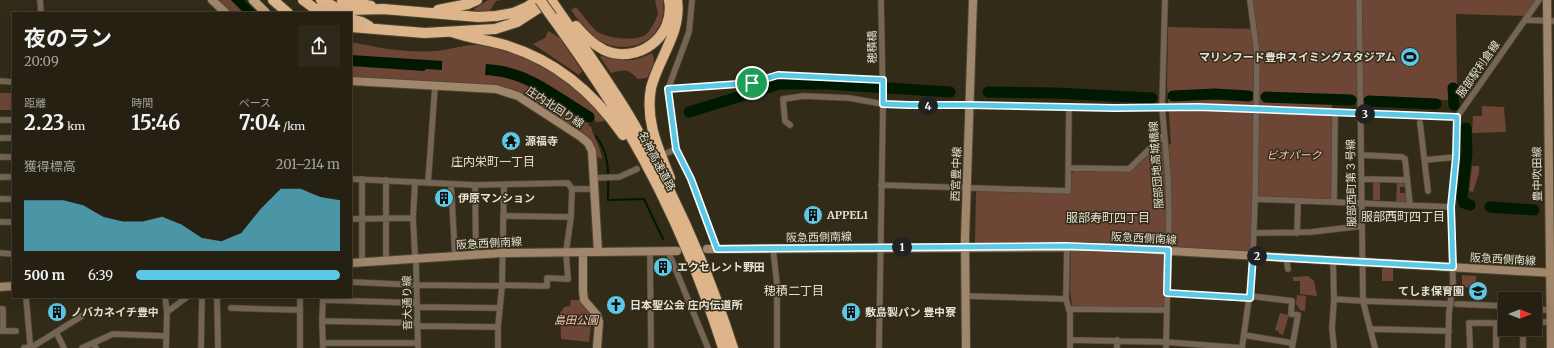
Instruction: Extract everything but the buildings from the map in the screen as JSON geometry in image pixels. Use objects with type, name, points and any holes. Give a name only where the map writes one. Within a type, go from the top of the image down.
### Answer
[{"type":"highway","points":[[273,0],[288,12]]},
{"type":"highway","points":[[279,0],[288,12]]},
{"type":"highway","points":[[304,0],[324,12]]},
{"type":"highway","points":[[321,0],[344,9],[358,11],[383,9],[478,17],[496,16],[520,10],[539,0]]},
{"type":"highway","points":[[342,0],[383,9]]},
{"type":"highway","points":[[356,0],[367,5]]},
{"type":"highway","points":[[424,12],[460,6],[477,0]]},
{"type":"highway","name":"名神高速道路","points":[[539,0],[558,13],[618,98],[662,174],[695,246],[734,348]]},
{"type":"highway","points":[[352,28],[372,28],[400,32],[452,32],[502,28],[524,18],[551,0]]},
{"type":"highway","name":"名神高速道路","points":[[551,0],[640,152],[673,217],[698,278],[723,348]]},
{"type":"highway","points":[[556,0],[558,13],[596,45],[613,53],[628,54],[643,50],[660,37],[669,16],[669,0]]},
{"type":"highway","points":[[677,0],[674,29],[652,87],[649,104],[650,121],[658,150],[710,275],[728,330]]},
{"type":"highway","points":[[352,19],[362,22],[372,28]]},
{"type":"highway","points":[[452,32],[467,37],[505,45],[531,55],[566,75],[590,95],[611,118],[635,153],[664,206],[698,278]]},
{"type":"main road","points":[[253,0],[265,12]]},
{"type":"street","points":[[40,0],[41,12]]},
{"type":"street","points":[[212,0],[225,12]]},
{"type":"street","points":[[692,0],[689,32],[668,89],[676,149],[691,179],[717,249]]},
{"type":"street","name":"穂積橋","points":[[879,348],[883,104],[881,0]]},
{"type":"street","name":"西宮豊中線","points":[[966,348],[966,188],[973,0]]},
{"type":"street","name":"服部団地高城橋線","points":[[1165,0],[1162,104],[1169,190],[1166,345]]},
{"type":"street","points":[[1070,340],[1117,340],[1166,345],[1242,348],[1250,297],[1255,199],[1257,54],[1250,0]]},
{"type":"street","name":"服部西町第３号線","points":[[1359,0],[1363,301],[1375,348]]},
{"type":"street","name":"服部駅利倉線","points":[[1457,117],[1539,0]]},
{"type":"street","name":"豊中吹田線","points":[[1546,0],[1550,21],[1549,203],[1552,244],[1550,311],[1551,348]]},
{"type":"street","points":[[1525,20],[1550,21]]},
{"type":"street","points":[[668,89],[752,83],[778,75],[883,81]]},
{"type":"street","points":[[0,81],[12,82]]},
{"type":"street","name":"庄内北回り線","points":[[352,81],[496,89],[518,96],[588,143],[592,152],[598,252]]},
{"type":"street","points":[[428,183],[435,86]]},
{"type":"street","points":[[790,125],[785,121],[783,99],[804,96],[849,98],[883,104],[909,105],[1115,108],[1162,104],[1257,110],[1457,117],[1456,157],[1451,207],[1453,276],[1450,282],[1448,298],[1451,304],[1448,348]]},
{"type":"street","points":[[881,185],[1068,191],[1069,107]]},
{"type":"street","points":[[1334,202],[1335,118]]},
{"type":"street","points":[[0,120],[12,120]]},
{"type":"street","points":[[1420,123],[1428,191]]},
{"type":"street","points":[[1069,168],[1129,169],[1164,135]]},
{"type":"street","points":[[0,138],[12,138]]},
{"type":"street","points":[[665,154],[676,149]]},
{"type":"street","points":[[1361,155],[1402,157],[1405,159],[1410,205]]},
{"type":"street","points":[[0,156],[12,156]]},
{"type":"street","points":[[1425,160],[1456,157]]},
{"type":"street","points":[[594,178],[619,177],[636,169]]},
{"type":"street","points":[[0,177],[12,177]]},
{"type":"street","points":[[352,179],[475,185],[568,182],[572,189],[571,217],[566,252],[568,278],[547,278],[547,286],[417,285],[352,282]]},
{"type":"street","points":[[362,179],[362,263]]},
{"type":"street","points":[[1361,179],[1407,180]]},
{"type":"street","points":[[386,180],[386,261]]},
{"type":"street","name":"音大通り線","points":[[415,182],[413,218],[416,258],[418,346]]},
{"type":"street","points":[[451,184],[455,256]]},
{"type":"street","points":[[498,348],[498,327],[502,285],[504,184]]},
{"type":"street","points":[[475,185],[476,255]]},
{"type":"street","points":[[572,189],[594,189]]},
{"type":"street","points":[[0,199],[12,199]]},
{"type":"street","points":[[1255,199],[1451,207]]},
{"type":"street","points":[[1297,233],[1298,201]]},
{"type":"street","points":[[503,216],[571,217]]},
{"type":"street","points":[[352,219],[413,218]]},
{"type":"street","points":[[0,222],[12,222]]},
{"type":"street","points":[[1254,233],[1297,233],[1362,226]]},
{"type":"street","points":[[1066,246],[1066,299],[1069,309],[1070,348]]},
{"type":"street","name":"阪急西側南線","points":[[707,249],[1066,246],[1168,250],[1552,273]]},
{"type":"street","points":[[773,249],[777,284],[777,348]]},
{"type":"street","points":[[650,251],[651,348]]},
{"type":"street","points":[[668,251],[708,348]]},
{"type":"street","name":"阪急西側南線","points":[[352,263],[502,253],[677,251]]},
{"type":"street","points":[[583,252],[584,300],[597,315],[599,322],[597,348]]},
{"type":"street","points":[[0,253],[12,254]]},
{"type":"street","points":[[1286,257],[1288,269]]},
{"type":"street","points":[[1333,260],[1334,299],[1332,328],[1334,348]]},
{"type":"street","points":[[0,287],[12,286]]},
{"type":"street","points":[[1167,293],[1250,297],[1292,301],[1291,314],[1298,316],[1292,346],[1244,335]]},
{"type":"street","points":[[965,296],[1066,299]]},
{"type":"street","points":[[26,298],[30,343],[32,347]]},
{"type":"street","points":[[165,298],[167,312],[166,348]]},
{"type":"street","points":[[167,312],[187,298]]},
{"type":"street","points":[[201,348],[202,298]]},
{"type":"street","points":[[217,298],[218,348]]},
{"type":"street","points":[[300,298],[300,348]]},
{"type":"street","points":[[418,346],[323,345],[323,299],[417,305],[500,308]]},
{"type":"street","points":[[1334,299],[1498,306]]},
{"type":"street","points":[[231,308],[300,310]]},
{"type":"street","points":[[0,309],[3,309],[2,331],[16,331]]},
{"type":"street","points":[[1069,309],[1167,310]]},
{"type":"street","points":[[1542,309],[1550,311]]},
{"type":"street","points":[[24,348],[32,347],[82,316]]},
{"type":"street","points":[[322,321],[498,327]]},
{"type":"street","points":[[1542,322],[1550,322]]},
{"type":"street","points":[[1470,348],[1469,323],[1496,323],[1496,348]]},
{"type":"street","points":[[1370,329],[1449,331]]},
{"type":"street","points":[[56,332],[64,348]]},
{"type":"street","points":[[82,348],[95,346],[113,334],[166,336]]},
{"type":"street","points":[[1522,336],[1523,348]]},
{"type":"street","points":[[1117,340],[1117,348]]},
{"type":"green space","points":[[216,0],[231,0],[243,12],[228,12]]},
{"type":"green space","points":[[488,0],[501,0],[496,1],[489,12],[476,12],[474,9]]},
{"type":"green space","points":[[655,0],[663,0],[663,13],[659,26],[653,35],[645,41],[626,47],[615,46],[595,38],[585,29],[571,10],[576,7],[596,31],[606,36],[627,39],[645,35],[653,26],[658,14]]},
{"type":"green space","name":"ビオパーク","points":[[1253,0],[1536,0],[1525,16],[1456,14],[1457,87],[1450,88],[1450,100],[1332,97],[1332,197],[1330,199],[1253,197],[1250,252],[1166,248],[1165,305],[1161,308],[1073,307],[1070,290],[1071,242],[975,243],[976,190],[1070,193],[1071,174],[1075,171],[1130,172],[1158,145],[1171,144],[1167,85],[1168,27],[1256,29]]},
{"type":"green space","points":[[548,31],[560,38],[582,71],[579,75],[533,44],[545,38]]},
{"type":"green space","points":[[352,42],[403,51],[435,51],[467,45],[478,45],[493,47],[524,58],[554,74],[581,94],[597,110],[605,121],[596,122],[593,117],[588,125],[591,127],[602,159],[596,156],[585,137],[521,93],[495,85],[352,79]]},
{"type":"green space","points":[[652,53],[654,62],[652,69],[647,78],[638,79],[632,73],[626,71],[611,73],[600,57],[605,55],[611,58],[634,60]]},
{"type":"green space","points":[[0,93],[12,93],[12,110],[0,110]]},
{"type":"green space","points":[[1482,106],[1504,107],[1506,132],[1472,133],[1473,116],[1482,116]]},
{"type":"green space","points":[[1472,166],[1479,166],[1479,173],[1473,192],[1469,191]]},
{"type":"green space","points":[[1373,182],[1380,182],[1380,200],[1373,200]]},
{"type":"green space","points":[[1397,182],[1405,182],[1406,187],[1400,187],[1400,193],[1407,193],[1408,203],[1396,202]]},
{"type":"green space","points":[[1382,268],[1393,268],[1393,281],[1382,281]]},
{"type":"green space","points":[[1462,275],[1476,276],[1476,288],[1462,287]]},
{"type":"green space","points":[[1308,276],[1314,281],[1317,296],[1300,294],[1300,281],[1293,281],[1293,277]]},
{"type":"green space","points":[[1297,295],[1306,296],[1305,311],[1300,310],[1296,304]]},
{"type":"green space","name":"島田公園","points":[[571,300],[580,300],[592,315],[595,326],[591,326],[589,342],[561,339],[560,312],[564,307],[570,306]]},
{"type":"green space","points":[[1280,313],[1289,315],[1283,335],[1275,330]]},
{"type":"shaded area","points":[[231,0],[244,0],[256,12],[243,12]]},
{"type":"shaded area","points":[[352,55],[442,61],[442,70],[426,69],[424,71],[352,66]]},
{"type":"shaded area","points":[[486,64],[511,68],[533,76],[574,102],[568,112],[539,92],[520,82],[498,76],[485,75]]},
{"type":"waterway","points":[[689,112],[780,84],[827,84],[950,92]]},
{"type":"waterway","points":[[1453,88],[1454,105]]},
{"type":"waterway","points":[[988,92],[1055,93],[1152,98]]},
{"type":"waterway","points":[[1173,96],[1215,94],[1249,96]]},
{"type":"waterway","points":[[1266,97],[1351,100]]},
{"type":"waterway","points":[[559,98],[589,117]]},
{"type":"waterway","points":[[1369,101],[1436,104]]},
{"type":"waterway","points":[[1466,128],[1467,152],[1462,197],[1464,203],[1470,205]]},
{"type":"waterway","points":[[596,136],[604,151],[608,166],[608,200],[644,199],[663,239]]},
{"type":"waterway","points":[[1490,207],[1534,210]]},
{"type":"place","name":"マリンフード豊中スイミングスタジアム","points":[[1410,57]]},
{"type":"place","name":"源福寺","points":[[511,141]]},
{"type":"place","name":"伊原マンション","points":[[444,198]]},
{"type":"place","name":"APPEL1","points":[[813,215]]},
{"type":"place","name":"エクセレント野田","points":[[663,267]]},
{"type":"place","name":"てしま保育園","points":[[1478,291]]},
{"type":"place","name":"日本聖公会 庄内伝道所","points":[[616,305]]},
{"type":"place","name":"ノバカネイチ豊中","points":[[57,312]]},
{"type":"place","name":"敷島製パン 豊中寮","points":[[851,312]]},
{"type":"district","name":"庄内栄町一丁目","points":[[493,161]]},
{"type":"district","name":"服部西町四丁目","points":[[1403,216]]},
{"type":"district","name":"服部寿町四丁目","points":[[1108,217]]},
{"type":"district","name":"穂積二丁目","points":[[794,290]]},
{"type":"route","points":[[778,75],[883,80],[883,104],[1115,108],[1198,107],[1457,117],[1456,157],[1451,207],[1453,267],[1253,256],[1250,298],[1167,293],[1168,250],[1066,246],[717,249],[691,179],[676,149],[668,89],[752,83],[778,75]]}]
